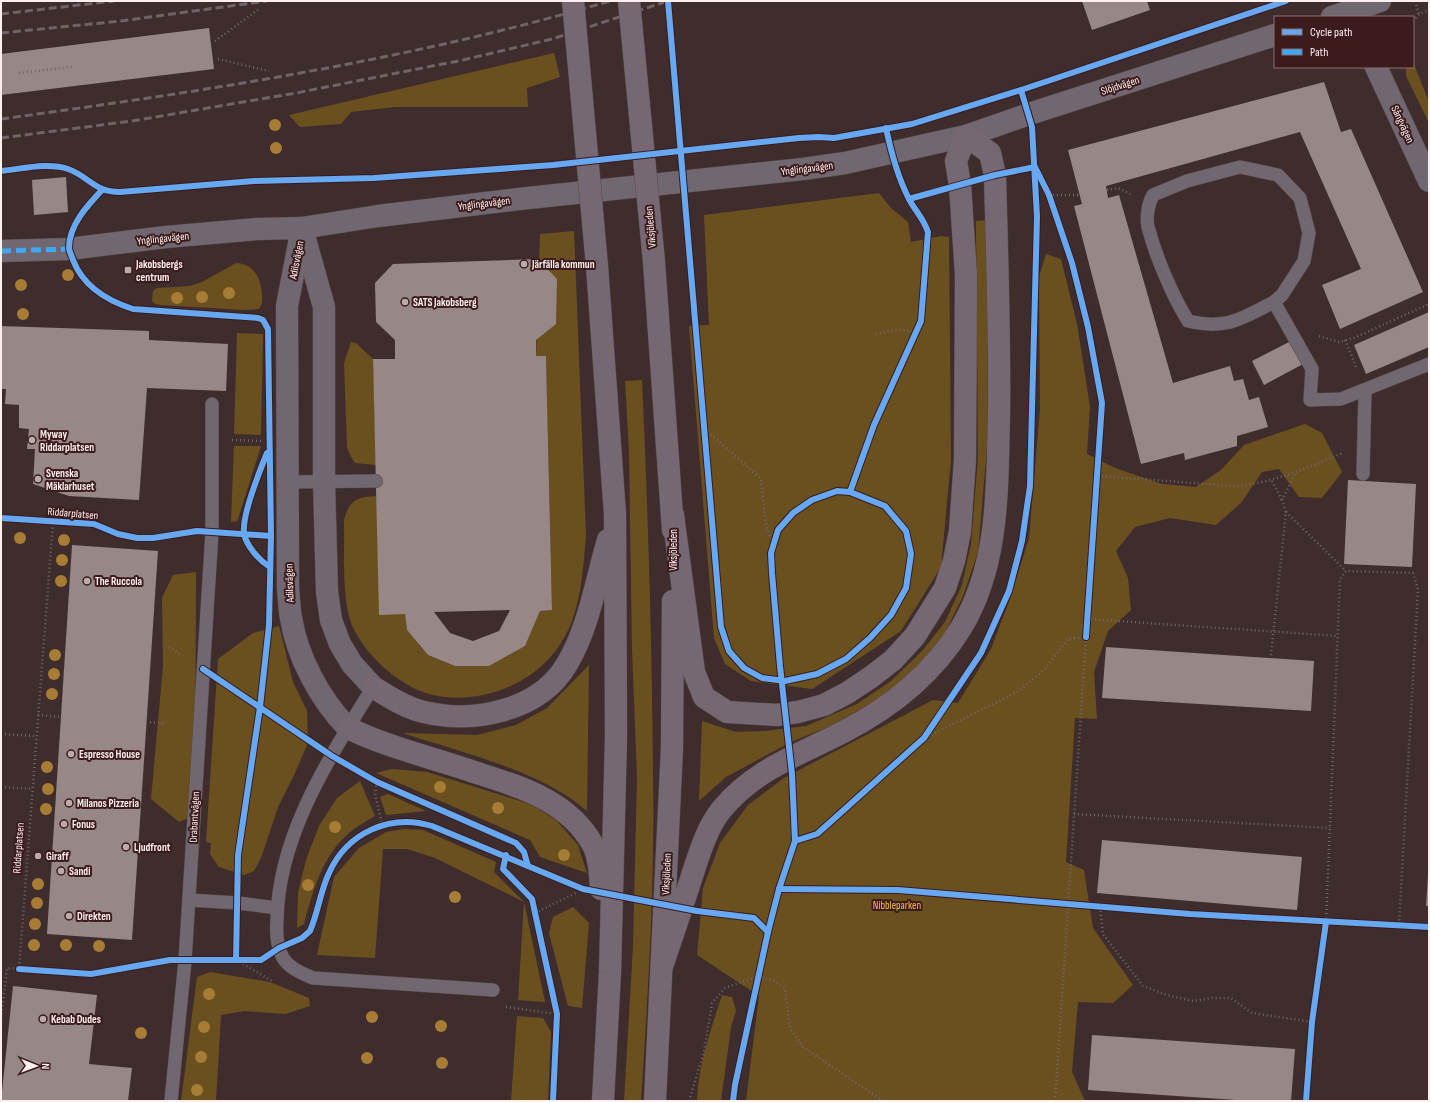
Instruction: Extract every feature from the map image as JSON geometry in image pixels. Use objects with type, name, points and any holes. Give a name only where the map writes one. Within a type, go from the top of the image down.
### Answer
[{"type":"main road","points":[[573,1],[598,266],[615,514],[616,737],[610,972],[603,1101]]},
{"type":"main road","name":"Viksjöleden","points":[[629,1],[654,262],[673,515],[672,748],[655,1101]]},
{"type":"main road","points":[[662,966],[703,844],[720,810],[750,780],[795,754],[842,733],[880,711],[915,685],[941,658],[962,627],[980,586],[992,547],[997,498],[1000,362],[995,175],[990,153],[966,136],[956,161],[960,184],[966,275],[965,459],[960,523],[954,561],[945,588],[915,636],[892,660],[871,677],[847,693],[824,705],[798,712],[777,715],[727,712],[704,697],[694,672],[673,515]]},
{"type":"main road","points":[[373,687],[399,703],[423,712],[446,716],[497,712],[518,705],[537,694],[553,681],[567,665],[579,640],[615,514]]},
{"type":"main road","points":[[348,728],[393,747],[420,754],[522,788],[550,802],[568,814],[582,829],[593,846],[598,862],[610,972]]},
{"type":"street","points":[[1345,15],[1380,1]]},
{"type":"street","name":"Slöjdvägen","points":[[966,136],[1028,114],[1274,35]]},
{"type":"street","name":"Sångvägen","points":[[1376,68],[1429,181]]},
{"type":"street","name":"Ynglingavägen","points":[[1,251],[69,249],[174,236],[258,229],[302,228],[378,216],[528,198],[803,169],[845,163],[966,136]]},
{"type":"street","name":"Adilsvägen","points":[[302,228],[324,307],[324,482],[327,592],[331,620],[340,644],[352,664],[373,687]]},
{"type":"street","name":"Adilsvägen","points":[[302,228],[287,306],[288,587],[291,618],[298,646],[320,693],[334,714],[348,728]]},
{"type":"lane","points":[[1240,167],[1278,175],[1300,198],[1309,233],[1304,261],[1282,295],[1274,302],[1233,323],[1206,325],[1188,321],[1177,302],[1148,226],[1148,204],[1153,195],[1187,181],[1240,167]]},
{"type":"lane","points":[[1274,302],[1312,368],[1310,400],[1341,399],[1429,364]]},
{"type":"lane","points":[[1363,474],[1365,390]]},
{"type":"lane","name":"Drabantvägen","points":[[171,1101],[186,961],[212,532],[212,404]]},
{"type":"lane","points":[[287,482],[376,481]]},
{"type":"lane","points":[[373,687],[348,728],[306,805],[291,844],[282,875],[277,908],[279,948],[290,966],[300,973],[313,978],[493,990]]},
{"type":"lane","points":[[189,900],[238,903],[277,908]]},
{"type":"path","points":[[1415,1],[1419,14]]},
{"type":"path","points":[[215,41],[258,10]]},
{"type":"path","points":[[1414,20],[1419,14],[1429,10]]},
{"type":"path","points":[[218,59],[269,71]]},
{"type":"path","points":[[19,73],[72,67]]},
{"type":"path","points":[[1106,190],[1118,188],[1148,204]]},
{"type":"path","points":[[1052,203],[1048,192],[1080,195]]},
{"type":"path","points":[[1313,332],[1325,339],[1339,342],[1429,304]]},
{"type":"path","points":[[876,334],[894,330],[917,329],[913,339]]},
{"type":"path","points":[[1345,340],[1365,390]]},
{"type":"path","points":[[704,422],[705,437]]},
{"type":"path","points":[[705,429],[761,479],[766,526],[774,544]]},
{"type":"path","points":[[211,439],[269,442],[269,433]]},
{"type":"path","points":[[1098,476],[1234,486],[1272,481],[1364,444]]},
{"type":"path","points":[[1098,483],[1099,468]]},
{"type":"path","points":[[1282,500],[1297,472]]},
{"type":"path","points":[[1271,654],[1286,512],[1282,500],[1272,481]]},
{"type":"path","points":[[1286,512],[1346,571],[1413,573],[1418,589],[1399,925]]},
{"type":"path","points":[[771,553],[778,530]]},
{"type":"path","points":[[1325,929],[1340,579],[1346,571]]},
{"type":"path","points":[[1055,1101],[1071,904],[1074,814],[1088,612]]},
{"type":"path","points":[[918,743],[924,738],[1016,693],[1044,670],[1068,639],[1086,628],[1274,631],[1338,636]]},
{"type":"path","points":[[38,715],[61,717]]},
{"type":"path","points":[[146,722],[165,723]]},
{"type":"path","points":[[924,738],[933,725]]},
{"type":"path","points":[[1,734],[36,736]]},
{"type":"path","points":[[371,778],[384,785]]},
{"type":"path","points":[[377,782],[375,794],[382,824]]},
{"type":"path","points":[[1,787],[32,789]]},
{"type":"path","points":[[1074,814],[1330,828]]},
{"type":"path","points":[[374,828],[382,824],[390,823]]},
{"type":"path","points":[[576,886],[583,889]]},
{"type":"path","points":[[535,913],[566,898]]},
{"type":"path","points":[[1060,904],[1071,904]]},
{"type":"path","points":[[534,906],[537,921]]},
{"type":"path","points":[[1108,908],[1097,907],[1103,934],[1143,986],[1167,995],[1193,1001],[1212,998],[1230,998],[1252,1014],[1312,1022]]},
{"type":"path","points":[[1318,921],[1333,922]]},
{"type":"path","points":[[1392,925],[1406,926]]},
{"type":"path","points":[[229,960],[261,960],[279,948]]},
{"type":"path","points":[[236,953],[236,960]]},
{"type":"path","points":[[1,1018],[7,968],[27,969]]},
{"type":"path","points":[[757,984],[761,969]]},
{"type":"path","points":[[689,1101],[704,1052],[712,1003],[725,988],[759,976],[775,981],[785,989],[790,1028],[803,1047],[883,1101]]},
{"type":"path","points":[[556,1006],[557,1022]]},
{"type":"path","points":[[1311,1030],[1313,1014]]},
{"type":"green space","points":[[554,53],[560,77],[527,88],[528,107],[395,107],[351,112],[341,124],[300,127],[289,115]]},
{"type":"green space","points":[[1414,64],[1429,102],[1429,123],[1406,76],[1406,68],[1414,68]]},
{"type":"green space","points":[[879,193],[890,207],[908,222],[911,242],[941,236],[949,237],[951,460],[941,567],[901,631],[812,689],[751,681],[725,664],[714,638],[689,326],[709,325],[704,215]]},
{"type":"green space","points":[[987,220],[988,436],[978,552],[963,596],[940,643],[909,677],[877,700],[828,727],[791,742],[726,777],[699,801],[702,721],[736,732],[765,731],[806,726],[857,704],[891,681],[923,650],[945,622],[962,585],[971,544],[978,458],[976,221]]},
{"type":"green space","points":[[574,231],[586,535],[580,591],[573,618],[561,643],[550,657],[538,669],[507,688],[473,697],[455,698],[425,693],[399,680],[376,660],[358,637],[352,625],[346,602],[344,574],[344,520],[346,513],[351,504],[355,501],[364,497],[376,496],[405,614],[407,630],[428,655],[455,666],[489,666],[525,646],[540,611],[552,610],[546,356],[536,356],[540,234]]},
{"type":"green space","name":"Nibbleparken","points":[[1046,254],[1061,259],[1077,324],[1090,407],[1087,454],[1115,468],[1162,484],[1196,487],[1221,470],[1244,445],[1305,424],[1322,433],[1342,472],[1322,498],[1299,497],[1279,469],[1262,472],[1241,503],[1216,525],[1170,518],[1135,527],[1116,551],[1128,578],[1131,610],[1108,631],[1094,672],[1097,719],[1075,718],[1066,862],[1084,870],[1093,928],[1133,985],[1113,1003],[1078,1002],[1072,1072],[1085,1101],[746,1101],[759,996],[697,955],[703,888],[720,843],[748,805],[784,778],[933,700],[958,703],[991,649],[1010,599],[1029,538],[1040,409],[1039,277]]},
{"type":"green space","points":[[236,263],[252,269],[258,277],[262,293],[262,303],[259,309],[245,310],[161,305],[155,304],[152,301],[153,291],[157,288],[190,286],[202,282]]},
{"type":"green space","points":[[237,333],[263,334],[261,435],[234,434]]},
{"type":"green space","points":[[351,342],[356,343],[373,359],[376,465],[355,463],[347,447],[344,363]]},
{"type":"green space","points":[[642,380],[651,627],[653,775],[652,898],[641,1101],[624,1101],[633,947],[637,776],[632,649],[629,451],[625,381]]},
{"type":"green space","points":[[234,446],[261,446],[239,516],[237,521],[231,522]]},
{"type":"green space","points":[[196,572],[195,815],[179,822],[151,799],[163,666],[162,598],[173,575]]},
{"type":"green space","points":[[279,626],[293,682],[307,711],[308,743],[278,807],[261,858],[254,871],[244,875],[219,867],[210,854],[211,843],[206,842],[218,659],[253,633]]},
{"type":"green space","points":[[589,665],[587,811],[547,784],[524,774],[500,764],[403,733],[477,735],[516,725],[547,708]]},
{"type":"green space","points":[[392,769],[427,772],[533,805],[556,820],[578,845],[587,873],[540,857],[530,840],[376,773]]},
{"type":"green space","points":[[360,781],[375,816],[349,833],[332,852],[325,863],[315,887],[304,924],[297,928],[298,893],[306,860],[319,826],[337,798]]},
{"type":"green space","points":[[388,794],[426,811],[386,815],[380,797]]},
{"type":"green space","points":[[404,829],[423,830],[496,862],[494,872],[524,902],[435,858],[407,849],[383,849],[375,958],[317,955],[334,877],[359,848],[386,832]]},
{"type":"green space","points":[[524,902],[545,1002],[518,1000]]},
{"type":"green space","points":[[573,907],[589,923],[582,1008],[568,1006],[549,933],[553,917]]},
{"type":"green space","points":[[210,972],[270,982],[309,998],[310,1006],[285,1014],[245,1011],[221,1015],[216,1101],[181,1101],[197,977]]},
{"type":"green space","points":[[722,995],[732,997],[736,1011],[731,1027],[721,1101],[697,1101],[702,1061]]},
{"type":"green space","points":[[517,1016],[543,1018],[551,1032],[548,1101],[511,1101]]},
{"type":"building","points":[[1082,1],[1147,1],[1150,10],[1092,30]]},
{"type":"building","points":[[209,28],[214,69],[1,95],[1,54]]},
{"type":"building","points":[[1324,82],[1341,132],[1351,129],[1423,292],[1340,329],[1322,285],[1361,269],[1300,132],[1106,186],[1108,198],[1119,195],[1173,383],[1230,366],[1234,381],[1243,379],[1249,400],[1259,397],[1268,427],[1237,436],[1237,446],[1185,460],[1184,453],[1141,464],[1074,206],[1082,204],[1068,150]]},
{"type":"building","points":[[66,177],[68,212],[34,215],[32,180]]},
{"type":"building","points":[[538,259],[557,279],[556,324],[536,340],[536,356],[546,356],[552,610],[540,611],[525,646],[489,666],[455,666],[428,655],[407,630],[405,614],[379,615],[373,359],[395,359],[395,340],[376,322],[375,283],[393,264]],"holes":[[[510,610],[499,631],[473,641],[450,633],[434,612]]]},
{"type":"building","points":[[1429,312],[1429,347],[1366,374],[1354,345]]},
{"type":"building","points":[[1,326],[149,331],[149,340],[228,344],[226,391],[147,388],[139,500],[69,496],[33,484],[35,449],[27,449],[29,429],[19,428],[19,405],[5,404],[6,389],[1,389]]},
{"type":"building","points":[[1293,340],[1305,363],[1264,385],[1252,361]]},
{"type":"building","points":[[1348,480],[1416,484],[1412,567],[1344,564]]},
{"type":"building","points":[[72,545],[158,551],[132,940],[47,934]]},
{"type":"building","points":[[1106,647],[1314,661],[1311,711],[1102,698]]},
{"type":"building","points":[[1102,840],[1302,857],[1297,910],[1097,893]]},
{"type":"building","points":[[1428,875],[1429,906],[1426,906]]},
{"type":"building","points":[[13,986],[97,995],[89,1064],[132,1068],[128,1101],[1,1101]]},
{"type":"building","points":[[1092,1035],[1295,1049],[1291,1101],[1251,1101],[1088,1090]]},
{"type":"railway","points":[[1,14],[114,1]]},
{"type":"railway","points":[[1,33],[121,21],[267,1]]},
{"type":"railway","points":[[1,119],[155,97],[308,72],[460,40],[535,22],[610,1]]},
{"type":"railway","points":[[1,138],[132,121],[296,93],[463,60],[552,39],[668,1]]},
{"type":"marked path","points":[[1,251],[69,249]]},
{"type":"cycle path","points":[[668,1],[721,627],[729,651],[744,668],[762,678],[785,681],[817,674],[846,659],[870,638],[891,615],[906,588],[911,554],[906,531],[885,506],[850,492],[837,491],[812,500],[793,513],[778,530],[771,553],[772,573],[780,666],[792,774],[795,841],[779,889],[768,932],[735,1085],[733,1101]]},
{"type":"cycle path","points":[[1,171],[44,166],[60,167],[75,172],[104,190],[120,192],[254,181],[374,178],[553,165],[799,138],[834,138],[912,124],[1021,90],[1286,1]]},
{"type":"cycle path","points":[[795,841],[817,834],[924,738],[981,653],[1009,591],[1022,541],[1030,486],[1037,217],[1032,127],[1021,90]]},
{"type":"cycle path","points":[[850,492],[874,425],[921,321],[928,232],[924,222],[910,202],[904,189],[892,155],[886,128]]},
{"type":"cycle path","points":[[909,199],[995,175],[1035,167],[1049,195],[1072,263],[1088,327],[1102,403],[1086,637]]},
{"type":"cycle path","points":[[102,190],[85,209],[75,224],[72,231],[69,248],[77,269],[83,278],[97,291],[114,302],[133,309],[258,318],[263,320],[268,329],[271,536],[269,625],[260,707],[238,855],[236,960],[261,960],[279,948],[302,938],[310,931],[329,873],[337,859],[347,847],[358,837],[372,830],[401,822],[432,826],[583,889],[697,911],[754,918],[768,932]]},
{"type":"cycle path","points":[[267,453],[249,504],[244,525],[244,533],[245,538],[254,553],[270,567]]},
{"type":"cycle path","name":"Riddarplatsen","points":[[1,518],[94,524],[118,534],[137,538],[153,538],[197,531],[271,536]]},
{"type":"cycle path","points":[[203,669],[332,756],[377,782],[516,843],[524,852],[528,866]]},
{"type":"cycle path","points":[[506,855],[503,869],[532,899],[557,1014],[553,1101]]},
{"type":"cycle path","points":[[779,889],[898,890],[1190,914],[1429,927]]},
{"type":"cycle path","points":[[1306,1101],[1312,1022],[1326,922]]},
{"type":"cycle path","points":[[19,969],[91,974],[170,960],[236,960]]},
{"type":"place","name":"Järfälla kommun","points":[[524,264]]},
{"type":"place","name":"Jakobsbergs centrum","points":[[128,270]]},
{"type":"place","name":"SATS Jakobsberg","points":[[405,302]]},
{"type":"place","name":"Myway Riddarplatsen","points":[[32,440]]},
{"type":"place","name":"Svenska Mäklarhuset","points":[[38,479]]},
{"type":"place","name":"The Ruccola","points":[[87,581]]},
{"type":"place","name":"Espresso House","points":[[71,754]]},
{"type":"place","name":"Milanos Pizzeria","points":[[69,803]]},
{"type":"place","name":"Fonus","points":[[64,824]]},
{"type":"place","name":"Ljudfront","points":[[126,847]]},
{"type":"place","name":"Giraff","points":[[38,856]]},
{"type":"place","name":"Sandi","points":[[61,871]]},
{"type":"place","name":"Direkten","points":[[69,916]]},
{"type":"place","name":"Kebab Dudes","points":[[43,1019]]}]
